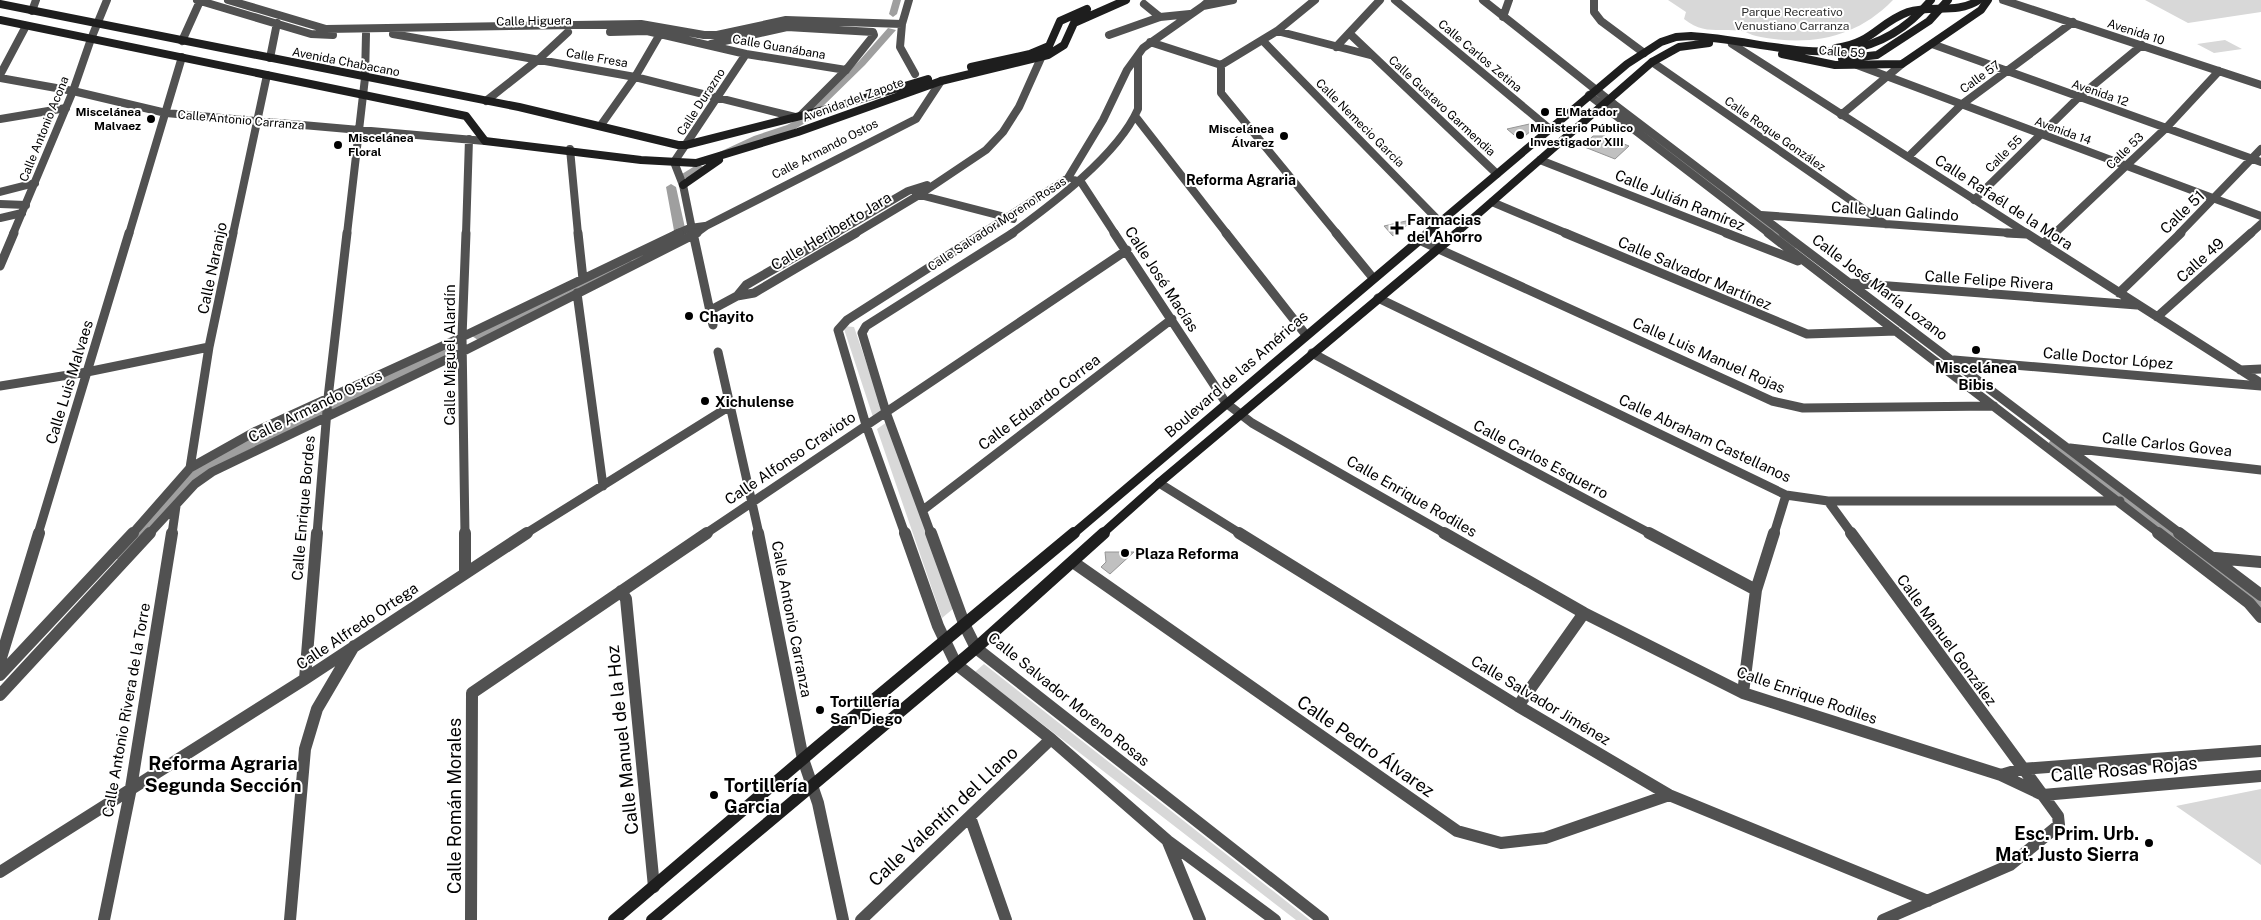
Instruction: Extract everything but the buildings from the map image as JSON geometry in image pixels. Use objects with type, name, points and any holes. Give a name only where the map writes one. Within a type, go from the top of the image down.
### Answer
[{"type":"main road","name":"Avenida del Zapote","points":[[686,145],[961,70],[1030,54],[1049,46],[1060,21],[1111,0]]},
{"type":"main road","name":"Avenida del Zapote","points":[[674,162],[696,163],[724,156],[941,81],[1041,58],[1064,45],[1074,23],[1126,0]]},
{"type":"main road","name":"Boulevard de las Américas","points":[[614,920],[803,759],[965,626],[1589,95],[1644,53],[1664,40],[1691,36],[1832,54],[1864,48],[1886,37],[1911,20],[1931,0]]},
{"type":"main road","points":[[652,920],[976,648],[1160,483],[1312,353],[1438,249],[1667,51],[1689,44],[1732,44],[1782,54],[1835,59],[1877,55],[1929,21],[1948,0]]},
{"type":"main road","points":[[1759,45],[1836,48],[1855,45],[1903,14],[1915,10],[1954,10],[1974,4],[1979,0]]},
{"type":"main road","points":[[1902,64],[1967,20],[1980,10],[1988,0]]},
{"type":"main road","name":"Avenida Chabacano","points":[[0,4],[486,101],[686,145]]},
{"type":"main road","name":"Avenida Chabacano","points":[[0,20],[466,116],[471,119],[478,136],[485,141]]},
{"type":"main road","name":"Calle 59","points":[[1782,54],[1835,65],[1902,64]]},
{"type":"main road","points":[[485,141],[674,162]]},
{"type":"main road","points":[[682,185],[724,156]]},
{"type":"street","points":[[32,11],[36,0]]},
{"type":"street","name":"Calle Antonio Acona","points":[[0,266],[73,91],[107,0]]},
{"type":"street","points":[[182,41],[199,0]]},
{"type":"street","name":"Calle Higuera","points":[[199,0],[316,35],[647,31],[709,45],[787,27],[873,32],[874,35],[846,70]]},
{"type":"street","name":"Calle Higuera","points":[[228,0],[326,29],[641,24],[704,35],[717,35],[786,20],[902,24]]},
{"type":"street","points":[[908,0],[902,24],[900,47],[914,74]]},
{"type":"street","points":[[1212,1],[1232,0]]},
{"type":"street","points":[[1150,42],[1221,65],[1277,31],[1315,0]]},
{"type":"street","points":[[1336,47],[1380,0]]},
{"type":"street","name":"Calle Carlos Zetina","points":[[1395,0],[1550,129]]},
{"type":"street","name":"Calle José María Lozano","points":[[1483,0],[1596,90],[1606,103],[1810,266],[1992,406],[2125,499],[2214,558],[2261,595]]},
{"type":"street","points":[[1503,17],[1510,0]]},
{"type":"street","points":[[1594,0],[1594,12],[1601,21],[1644,53]]},
{"type":"street","name":"Avenida 10","points":[[2003,0],[2261,86]]},
{"type":"street","name":"Calle Salvador Moreno Rosas","points":[[1212,1],[1150,42],[1138,56],[1127,70],[1103,120],[1068,178],[1009,218],[858,313],[840,326],[838,330],[866,425],[945,642],[956,664],[1052,739],[1168,841],[1275,920]]},
{"type":"street","points":[[1144,4],[1160,17]]},
{"type":"street","points":[[1109,36],[1160,17],[1191,14]]},
{"type":"street","name":"Calle 57","points":[[1908,157],[1961,105],[2072,22]]},
{"type":"street","points":[[270,58],[277,23]]},
{"type":"street","points":[[0,77],[26,26]]},
{"type":"street","name":"Calle Gustavo Garmendia","points":[[1277,31],[1371,55]]},
{"type":"street","points":[[486,101],[539,59],[568,32]]},
{"type":"street","name":"Calle Gustavo Garmendia","points":[[1349,33],[1497,174]]},
{"type":"street","name":"Calle Enrique Bordes","points":[[305,679],[328,398],[365,78],[366,34]]},
{"type":"street","name":"Calle Fresa","points":[[393,34],[635,77],[798,116]]},
{"type":"street","points":[[601,125],[635,77],[660,34]]},
{"type":"street","name":"Calle Nemecio García","points":[[1262,41],[1440,222]]},
{"type":"street","name":"Calle Rafaél de la Mora","points":[[1732,44],[2261,385]]},
{"type":"street","name":"Avenida 12","points":[[1932,44],[2261,162]]},
{"type":"street","name":"Calle Guanábana","points":[[709,45],[746,54],[846,70]]},
{"type":"street","name":"Calle 55","points":[[1974,200],[2079,97],[2142,45]]},
{"type":"street","name":"Calle Durazno","points":[[674,162],[746,54]]},
{"type":"street","points":[[1138,56],[1138,109],[1135,116],[1306,335]]},
{"type":"street","name":"Calle Luis Malvaes","points":[[0,661],[182,57]]},
{"type":"street","name":"Calle Heriberto Jara","points":[[711,310],[737,296],[754,293],[919,195],[935,182],[986,149],[1002,132],[1038,69],[1041,58]]},
{"type":"street","name":"Calle Roque González","points":[[1652,62],[1885,224]]},
{"type":"street","points":[[1842,115],[1902,64]]},
{"type":"street","points":[[1221,65],[1220,93],[1373,278]]},
{"type":"street","name":"Avenida 14","points":[[1857,65],[2261,216]]},
{"type":"street","points":[[798,116],[846,70]]},
{"type":"street","name":"Calle 53","points":[[2043,244],[2166,128],[2219,71]]},
{"type":"street","name":"Calle Naranjo","points":[[190,468],[209,347],[267,75]]},
{"type":"street","name":"Calle Antonio Carranza","points":[[0,77],[73,91],[166,113],[485,141]]},
{"type":"street","name":"Calle Armando Ostos","points":[[0,675],[165,498],[190,468],[256,431],[462,337],[583,279],[706,226],[916,118],[941,81]]},
{"type":"street","name":"Calle José María Lozano","points":[[1589,95],[1606,103],[1760,215],[2069,448],[2125,499],[2249,603],[2261,617]]},
{"type":"street","points":[[0,119],[66,108]]},
{"type":"street","name":"Calle Salvador Moreno Rosas","points":[[1135,116],[1081,182],[1025,223],[873,321],[862,333],[886,412],[924,510],[965,626],[976,648],[1323,920]]},
{"type":"street","name":"Calle Miguel Alardín","points":[[465,572],[462,337],[469,139]]},
{"type":"street","points":[[570,149],[583,279]]},
{"type":"street","name":"Calle 51","points":[[2119,292],[2216,199],[2261,149]]},
{"type":"street","name":"Calle Julián Ramírez","points":[[1540,160],[1810,266]]},
{"type":"street","points":[[674,162],[682,185],[691,232],[714,325]]},
{"type":"street","points":[[1068,178],[1081,182]]},
{"type":"street","name":"Calle Heriberto Jara","points":[[737,296],[746,286],[908,191],[935,182]]},
{"type":"street","name":"Calle José Macías","points":[[1081,182],[1226,403]]},
{"type":"street","points":[[24,209],[1,204],[4,191],[35,183]]},
{"type":"street","points":[[908,191],[1025,223]]},
{"type":"street","name":"Calle Salvador Martínez","points":[[1492,202],[1794,330],[1807,334],[1827,335],[1896,331]]},
{"type":"street","points":[[0,218],[24,209]]},
{"type":"street","name":"Calle Juan Galindo","points":[[1760,215],[2028,234]]},
{"type":"street","name":"Calle 49","points":[[2157,317],[2261,224]]},
{"type":"street","name":"Calle Armando Ostos","points":[[0,695],[195,484],[212,472],[462,352],[691,232]]},
{"type":"street","name":"Calle Luis Manuel Rojas","points":[[1419,240],[1772,401],[1803,408],[1992,406],[2006,401]]},
{"type":"street","name":"Calle Alfonso Cravioto","points":[[472,693],[482,683],[1127,250]]},
{"type":"street","name":"Calle Felipe Rivera","points":[[1838,286],[1850,283],[2138,305]]},
{"type":"street","points":[[577,293],[603,486]]},
{"type":"street","name":"Calle Abraham Castellanos","points":[[1378,298],[1786,495],[1828,502],[2125,499]]},
{"type":"street","points":[[858,313],[873,321]]},
{"type":"street","name":"Calle Eduardo Correa","points":[[924,510],[1172,319]]},
{"type":"street","points":[[0,386],[87,372],[209,347]]},
{"type":"street","name":"Calle Antonio Carranza","points":[[718,352],[752,502],[803,759],[812,784],[843,920]]},
{"type":"street","name":"Calle Carlos Esquerro","points":[[1312,353],[1756,590]]},
{"type":"street","name":"Calle Doctor López","points":[[1953,360],[2261,385]]},
{"type":"street","points":[[2240,370],[2261,369]]},
{"type":"street","name":"Calle Enrique Rodiles","points":[[1226,403],[1240,415],[1584,613],[1743,693],[2001,774],[2043,794]]},
{"type":"street","name":"Calle Alfredo Ortega","points":[[0,872],[305,679],[356,643],[465,572],[730,406]]},
{"type":"street","name":"Calle Carlos Govea","points":[[2069,448],[2261,470]]},
{"type":"street","name":"Calle Salvador Jiménez","points":[[1160,483],[1518,706],[1669,795],[1928,902]]},
{"type":"street","points":[[1743,693],[1756,590],[1786,495]]},
{"type":"street","name":"Calle Manuel González","points":[[1828,502],[2021,769],[2043,794]]},
{"type":"street","name":"Calle Antonio Rivera de la Torre","points":[[104,920],[131,788],[176,505]]},
{"type":"street","points":[[2214,558],[2261,562]]},
{"type":"street","name":"Calle Pedro Álvarez","points":[[1073,562],[1457,831],[1501,842],[1545,838],[1669,795]]},
{"type":"street","name":"Calle Manuel de la Hoz","points":[[620,591],[626,599],[654,886]]},
{"type":"street","points":[[1518,706],[1584,613]]},
{"type":"street","points":[[38,634],[56,636]]},
{"type":"street","points":[[290,920],[305,749],[317,709],[356,643]]},
{"type":"street","name":"Calle Román Morales","points":[[471,920],[472,693]]},
{"type":"street","name":"Calle Valentín del Llano","points":[[861,920],[1052,739]]},
{"type":"street","name":"Calle Rosas Rojas","points":[[2021,769],[2261,751]]},
{"type":"street","points":[[2001,774],[2021,769]]},
{"type":"street","name":"Calle Rosas Rojas","points":[[1883,920],[1928,902],[2010,864],[2059,825],[2058,816],[2043,794],[2261,776]]},
{"type":"street","points":[[970,817],[1006,920]]},
{"type":"street","points":[[1168,841],[1200,920]]},
{"type":"green space","name":"Parque Recreativo Venustiano Carranza","points":[[1668,0],[1893,0],[1863,24],[1847,31],[1830,37],[1794,40],[1756,36],[1742,31],[1712,30],[1698,27],[1684,19],[1686,12]]},
{"type":"green space","points":[[2145,0],[2261,0],[2261,12],[2188,23]]},
{"type":"green space","points":[[2225,40],[2242,49],[2214,53],[2197,44]]},
{"type":"green space","points":[[843,326],[854,327],[883,411],[873,417]]},
{"type":"green space","points":[[887,422],[954,608],[942,618],[877,429]]},
{"type":"green space","points":[[984,664],[1310,920],[1296,920],[975,672]]},
{"type":"green space","points":[[2261,789],[2261,865],[2176,806]]},
{"type":"waterway","points":[[893,14],[897,0]]},
{"type":"waterway","points":[[815,108],[862,63],[891,30]]},
{"type":"waterway","points":[[1615,111],[1793,246]]},
{"type":"waterway","points":[[718,155],[758,138],[791,127],[808,117]]},
{"type":"waterway","points":[[686,176],[698,167]]},
{"type":"waterway","points":[[671,187],[681,237],[672,242]]},
{"type":"waterway","points":[[478,336],[628,263]]},
{"type":"waterway","points":[[122,555],[189,481],[229,454],[448,350]]},
{"type":"waterway","points":[[2055,444],[2250,594],[2261,606]]},
{"type":"place","name":"El Matador","points":[[1545,112]]},
{"type":"place","name":"Miscelánea Malvaez","points":[[151,119]]},
{"type":"place","name":"Ministerio Público Investigador XIII","points":[[1520,135]]},
{"type":"place","name":"Miscelánea Álvarez","points":[[1284,136]]},
{"type":"place","name":"Miscelánea Floral","points":[[338,145]]},
{"type":"place","name":"Farmacias del Ahorro","points":[[1397,228]]},
{"type":"place","name":"Chayito","points":[[689,316]]},
{"type":"place","name":"Miscelánea Bibis","points":[[1976,350]]},
{"type":"place","name":"Xichulense","points":[[705,401]]},
{"type":"place","name":"Plaza Reforma","points":[[1125,553]]},
{"type":"place","name":"Tortillería San Diego","points":[[820,710]]},
{"type":"place","name":"Tortillería Garcia","points":[[714,795]]},
{"type":"place","name":"Esc. Prim. Urb. Mat. Justo Sierra","points":[[2149,843]]},
{"type":"district","name":"Reforma Agraria","points":[[1241,180]]},
{"type":"district","name":"Reforma Agraria Segunda Sección","points":[[223,774]]}]
